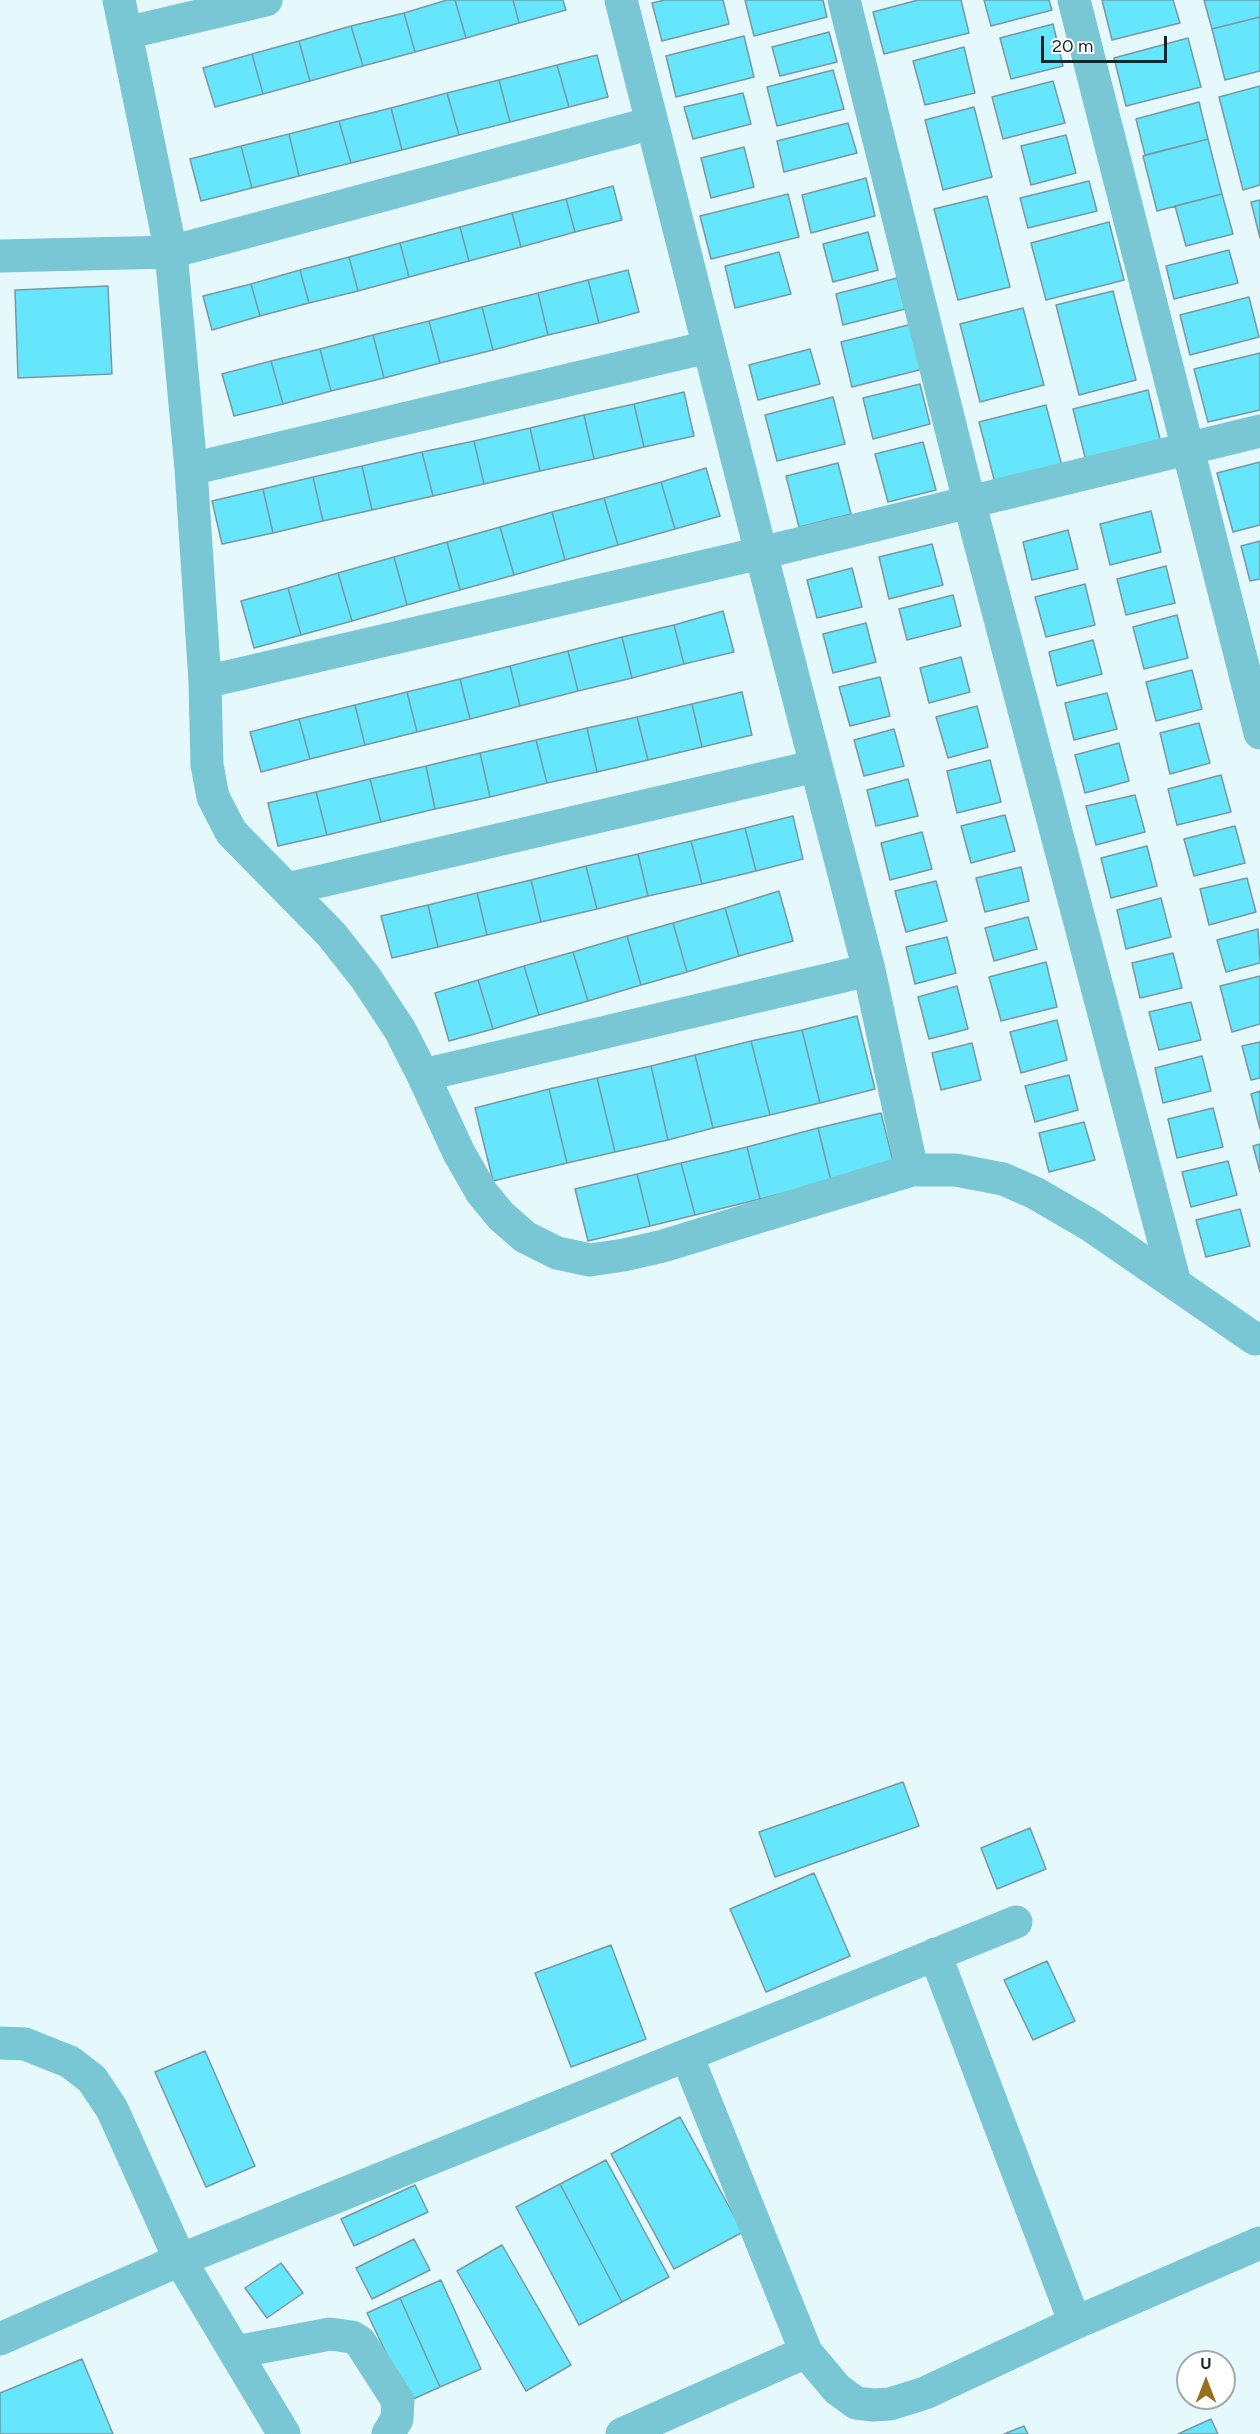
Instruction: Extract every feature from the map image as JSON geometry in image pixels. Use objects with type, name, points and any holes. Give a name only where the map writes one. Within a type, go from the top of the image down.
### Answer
[{"type":"street","points":[[119,0],[171,252],[191,469],[205,682],[207,765],[213,797],[231,832],[331,934],[365,976],[400,1030],[459,1153],[482,1193],[501,1216],[525,1237],[557,1253],[590,1260],[663,1246],[912,1170],[956,1170],[1003,1179],[1024,1188],[1090,1225],[1255,1339],[1260,1338]]},
{"type":"street","points":[[126,33],[266,0]]},
{"type":"street","points":[[621,0],[869,970],[912,1170]]},
{"type":"street","points":[[844,0],[969,501],[1175,1282]]},
{"type":"street","points":[[1074,0],[1260,733]]},
{"type":"street","points":[[0,256],[171,252],[652,123]]},
{"type":"street","points":[[191,469],[708,347]]},
{"type":"street","points":[[205,682],[761,553],[1260,431]]},
{"type":"street","points":[[287,889],[816,766]]},
{"type":"street","points":[[423,1075],[869,970]]},
{"type":"street","points":[[0,2339],[180,2260],[1016,1922]]},
{"type":"street","points":[[935,1954],[1075,2323]]},
{"type":"street","points":[[0,2043],[26,2044],[70,2062],[92,2079],[112,2109],[180,2260],[284,2434]]},
{"type":"street","points":[[687,2056],[806,2352],[837,2389],[856,2403],[890,2404],[924,2393],[1075,2323],[1260,2243]]},
{"type":"street","points":[[236,2352],[330,2334],[352,2337],[360,2342],[398,2401],[397,2419],[388,2434]]},
{"type":"street","points":[[622,2434],[806,2352]]},
{"type":"building","points":[[447,0],[455,0],[466,38],[415,52],[404,13]]},
{"type":"building","points":[[455,0],[513,0],[519,23],[466,38]]},
{"type":"building","points":[[513,0],[563,0],[566,10],[519,23]]},
{"type":"building","points":[[665,0],[723,0],[729,24],[662,41],[652,3]]},
{"type":"building","points":[[745,0],[823,0],[827,17],[754,36]]},
{"type":"building","points":[[918,0],[961,0],[969,33],[884,54],[873,12]]},
{"type":"building","points":[[984,0],[1049,0],[1052,10],[991,26]]},
{"type":"building","points":[[1102,0],[1173,0],[1180,23],[1112,40]]},
{"type":"building","points":[[1204,0],[1260,0],[1260,17],[1212,29]]},
{"type":"building","points":[[404,13],[415,52],[363,66],[351,26]]},
{"type":"building","points":[[1260,17],[1260,71],[1225,80],[1212,29]]},
{"type":"building","points":[[1053,24],[1063,66],[1011,79],[1000,38]]},
{"type":"building","points":[[351,26],[363,66],[310,81],[299,41]]},
{"type":"building","points":[[829,32],[837,62],[780,76],[772,47]]},
{"type":"building","points":[[744,36],[754,77],[676,97],[666,56]]},
{"type":"building","points":[[1188,38],[1201,87],[1126,106],[1114,58]]},
{"type":"building","points":[[299,41],[310,81],[263,94],[252,54]]},
{"type":"building","points":[[964,47],[975,93],[925,105],[913,61]]},
{"type":"building","points":[[252,54],[263,94],[215,107],[203,68]]},
{"type":"building","points":[[597,55],[608,97],[569,107],[557,65]]},
{"type":"building","points":[[557,65],[569,107],[510,122],[499,80]]},
{"type":"building","points":[[833,70],[844,109],[777,126],[767,87]]},
{"type":"building","points":[[499,80],[510,122],[459,135],[447,93]]},
{"type":"building","points":[[1053,81],[1065,123],[1003,139],[992,97]]},
{"type":"building","points":[[1260,86],[1260,185],[1243,190],[1219,97]]},
{"type":"building","points":[[447,93],[459,135],[402,150],[391,108]]},
{"type":"building","points":[[743,93],[751,124],[693,139],[684,107]]},
{"type":"building","points":[[1199,102],[1208,139],[1145,155],[1136,119]]},
{"type":"building","points":[[974,107],[992,177],[943,190],[925,120]]},
{"type":"building","points":[[391,108],[402,150],[351,163],[339,121]]},
{"type":"building","points":[[339,121],[351,163],[299,176],[289,134]]},
{"type":"building","points":[[848,123],[857,153],[784,172],[777,141]]},
{"type":"building","points":[[289,134],[299,176],[252,188],[241,146]]},
{"type":"building","points":[[1066,135],[1076,173],[1031,185],[1021,146]]},
{"type":"building","points":[[1208,139],[1222,194],[1157,211],[1143,156]]},
{"type":"building","points":[[241,146],[252,188],[201,201],[190,159]]},
{"type":"building","points":[[744,147],[754,187],[711,198],[701,158]]},
{"type":"building","points":[[866,178],[875,216],[811,233],[802,195]]},
{"type":"building","points":[[1089,181],[1097,211],[1028,228],[1020,198]]},
{"type":"building","points":[[613,186],[622,220],[575,232],[566,199]]},
{"type":"building","points":[[788,194],[799,237],[711,259],[700,216]]},
{"type":"building","points":[[1222,194],[1233,234],[1186,246],[1175,206]]},
{"type":"building","points":[[987,196],[1010,287],[958,300],[934,209]]},
{"type":"building","points":[[566,199],[575,232],[521,247],[512,213]]},
{"type":"building","points":[[1260,200],[1260,238],[1251,202]]},
{"type":"building","points":[[512,213],[521,247],[469,261],[460,227]]},
{"type":"building","points":[[1109,222],[1124,280],[1046,300],[1031,243]]},
{"type":"building","points":[[460,227],[469,261],[409,277],[400,243]]},
{"type":"building","points":[[868,232],[878,270],[833,282],[823,244]]},
{"type":"building","points":[[400,243],[409,277],[358,291],[349,257]]},
{"type":"building","points":[[1229,250],[1238,283],[1174,299],[1166,266]]},
{"type":"building","points":[[779,252],[791,294],[735,308],[725,266]]},
{"type":"building","points":[[349,257],[358,291],[309,303],[300,270]]},
{"type":"building","points":[[300,270],[309,303],[260,316],[251,284]]},
{"type":"building","points":[[628,270],[639,312],[599,323],[588,280]]},
{"type":"building","points":[[897,278],[905,309],[843,325],[836,294]]},
{"type":"building","points":[[588,280],[599,323],[548,335],[538,293]]},
{"type":"building","points":[[251,284],[260,316],[212,330],[203,296]]},
{"type":"building","points":[[108,286],[112,374],[18,378],[15,290]]},
{"type":"building","points":[[1113,291],[1136,380],[1079,395],[1056,305]]},
{"type":"building","points":[[538,293],[548,335],[493,350],[482,307]]},
{"type":"building","points":[[1249,297],[1259,337],[1190,355],[1180,315]]},
{"type":"building","points":[[482,307],[493,350],[440,363],[429,321]]},
{"type":"building","points":[[1023,308],[1044,385],[980,402],[960,324]]},
{"type":"building","points":[[429,321],[440,363],[384,378],[373,335]]},
{"type":"building","points":[[912,324],[923,369],[852,387],[841,342]]},
{"type":"building","points":[[373,335],[384,378],[331,391],[320,349]]},
{"type":"building","points":[[320,349],[331,391],[283,404],[271,361]]},
{"type":"building","points":[[810,349],[820,384],[758,400],[749,365]]},
{"type":"building","points":[[1260,353],[1260,410],[1208,422],[1194,369]]},
{"type":"building","points":[[271,361],[283,404],[234,416],[222,374]]},
{"type":"building","points":[[920,384],[930,424],[873,439],[863,398]]},
{"type":"building","points":[[1148,390],[1161,443],[1086,461],[1073,409]]},
{"type":"building","points":[[684,392],[694,436],[644,447],[634,404]]},
{"type":"building","points":[[833,397],[845,444],[777,461],[765,415]]},
{"type":"building","points":[[634,404],[644,447],[594,459],[584,415]]},
{"type":"building","points":[[1046,405],[1062,466],[995,483],[979,422]]},
{"type":"building","points":[[584,415],[594,459],[540,471],[530,428]]},
{"type":"building","points":[[530,428],[540,471],[484,484],[474,441]]},
{"type":"building","points":[[474,441],[484,484],[433,496],[422,452]]},
{"type":"building","points":[[923,442],[936,490],[888,502],[875,454]]},
{"type":"building","points":[[422,452],[433,496],[372,510],[362,466]]},
{"type":"building","points":[[1260,462],[1260,525],[1233,532],[1217,473]]},
{"type":"building","points":[[838,463],[851,514],[799,527],[786,476]]},
{"type":"building","points":[[362,466],[372,510],[323,521],[313,477]]},
{"type":"building","points":[[706,468],[720,516],[675,529],[661,482]]},
{"type":"building","points":[[313,477],[323,521],[273,533],[263,489]]},
{"type":"building","points":[[661,482],[675,529],[618,545],[604,498]]},
{"type":"building","points":[[263,489],[273,533],[222,544],[212,501]]},
{"type":"building","points":[[604,498],[618,545],[565,560],[552,512]]},
{"type":"building","points":[[1151,511],[1161,552],[1110,565],[1100,524]]},
{"type":"building","points":[[552,512],[565,560],[514,575],[500,527]]},
{"type":"building","points":[[500,527],[514,575],[460,590],[447,542]]},
{"type":"building","points":[[1068,530],[1078,569],[1032,580],[1023,542]]},
{"type":"building","points":[[1260,541],[1260,579],[1250,581],[1241,546]]},
{"type":"building","points":[[447,542],[460,590],[407,605],[394,557]]},
{"type":"building","points":[[932,544],[943,585],[889,599],[879,557]]},
{"type":"building","points":[[394,557],[407,605],[352,621],[338,573]]},
{"type":"building","points":[[1166,566],[1175,603],[1126,615],[1117,579]]},
{"type":"building","points":[[852,568],[862,607],[817,618],[807,580]]},
{"type":"building","points":[[338,573],[352,621],[301,635],[288,588]]},
{"type":"building","points":[[1085,584],[1095,625],[1046,637],[1035,597]]},
{"type":"building","points":[[288,588],[301,635],[254,648],[241,601]]},
{"type":"building","points":[[953,595],[961,626],[907,640],[899,609]]},
{"type":"building","points":[[723,611],[734,652],[684,664],[674,625]]},
{"type":"building","points":[[1177,615],[1188,658],[1144,669],[1133,627]]},
{"type":"building","points":[[866,623],[876,662],[833,673],[823,634]]},
{"type":"building","points":[[674,625],[684,664],[632,678],[622,637]]},
{"type":"building","points":[[622,637],[632,678],[578,691],[568,651]]},
{"type":"building","points":[[1093,640],[1102,674],[1057,686],[1049,652]]},
{"type":"building","points":[[568,651],[578,691],[520,706],[510,666]]},
{"type":"building","points":[[961,657],[970,692],[929,703],[920,668]]},
{"type":"building","points":[[510,666],[520,706],[470,719],[460,679]]},
{"type":"building","points":[[1192,670],[1202,709],[1156,721],[1146,682]]},
{"type":"building","points":[[880,677],[890,716],[850,726],[839,687]]},
{"type":"building","points":[[460,679],[470,719],[417,732],[407,692]]},
{"type":"building","points":[[407,692],[417,732],[365,745],[355,705]]},
{"type":"building","points":[[742,692],[752,735],[702,747],[692,704]]},
{"type":"building","points":[[1107,693],[1117,729],[1074,740],[1065,703]]},
{"type":"building","points":[[692,704],[702,747],[648,760],[637,717]]},
{"type":"building","points":[[355,705],[365,745],[310,759],[299,719]]},
{"type":"building","points":[[977,706],[988,747],[948,758],[936,717]]},
{"type":"building","points":[[637,717],[648,760],[597,772],[587,728]]},
{"type":"building","points":[[299,719],[310,759],[261,772],[250,732]]},
{"type":"building","points":[[1199,723],[1210,763],[1170,774],[1160,733]]},
{"type":"building","points":[[587,728],[597,772],[547,783],[536,740]]},
{"type":"building","points":[[894,729],[904,766],[864,776],[854,740]]},
{"type":"building","points":[[536,740],[547,783],[490,797],[480,753]]},
{"type":"building","points":[[1119,743],[1129,781],[1085,793],[1075,755]]},
{"type":"building","points":[[480,753],[490,797],[435,809],[426,766]]},
{"type":"building","points":[[990,760],[1001,802],[957,813],[947,771]]},
{"type":"building","points":[[426,766],[435,809],[381,822],[370,779]]},
{"type":"building","points":[[1221,775],[1231,812],[1177,825],[1168,789]]},
{"type":"building","points":[[370,779],[381,822],[327,835],[316,792]]},
{"type":"building","points":[[908,779],[918,816],[876,826],[867,790]]},
{"type":"building","points":[[316,792],[327,835],[278,846],[268,803]]},
{"type":"building","points":[[1135,795],[1145,832],[1096,845],[1086,806]]},
{"type":"building","points":[[1005,815],[1015,851],[971,863],[961,826]]},
{"type":"building","points":[[793,816],[803,859],[756,871],[745,828]]},
{"type":"building","points":[[1235,826],[1245,863],[1194,876],[1184,839]]},
{"type":"building","points":[[745,828],[756,871],[702,884],[691,841]]},
{"type":"building","points":[[922,832],[932,869],[890,880],[881,843]]},
{"type":"building","points":[[691,841],[702,884],[648,896],[638,854]]},
{"type":"building","points":[[1147,846],[1157,886],[1111,898],[1101,858]]},
{"type":"building","points":[[638,854],[648,896],[597,909],[586,866]]},
{"type":"building","points":[[586,866],[597,909],[541,922],[531,880]]},
{"type":"building","points":[[1021,867],[1029,901],[985,912],[976,878]]},
{"type":"building","points":[[1247,878],[1256,912],[1209,925],[1200,889]]},
{"type":"building","points":[[531,880],[541,922],[487,935],[477,893]]},
{"type":"building","points":[[936,881],[947,921],[906,932],[895,891]]},
{"type":"building","points":[[779,891],[793,941],[739,956],[725,908]]},
{"type":"building","points":[[477,893],[487,935],[438,947],[428,905]]},
{"type":"building","points":[[1161,898],[1171,937],[1126,949],[1117,910]]},
{"type":"building","points":[[428,905],[438,947],[392,958],[381,916]]},
{"type":"building","points":[[725,908],[739,956],[687,972],[673,923]]},
{"type":"building","points":[[1028,917],[1037,949],[994,961],[985,928]]},
{"type":"building","points":[[673,923],[687,972],[641,985],[627,936]]},
{"type":"building","points":[[1258,929],[1260,963],[1226,972],[1217,940]]},
{"type":"building","points":[[627,936],[641,985],[588,1001],[573,952]]},
{"type":"building","points":[[947,937],[956,973],[915,984],[906,947]]},
{"type":"building","points":[[573,952],[588,1001],[539,1015],[524,966]]},
{"type":"building","points":[[1173,953],[1182,988],[1140,998],[1132,963]]},
{"type":"building","points":[[1046,962],[1057,1007],[1001,1021],[989,977]]},
{"type":"building","points":[[524,966],[539,1015],[493,1029],[478,980]]},
{"type":"building","points":[[1260,976],[1260,1024],[1232,1032],[1220,986]]},
{"type":"building","points":[[478,980],[493,1029],[449,1041],[435,993]]},
{"type":"building","points":[[957,986],[968,1029],[929,1039],[918,997]]},
{"type":"building","points":[[1191,1002],[1201,1040],[1159,1050],[1149,1012]]},
{"type":"building","points":[[857,1016],[875,1089],[820,1103],[802,1030]]},
{"type":"building","points":[[1057,1020],[1067,1060],[1021,1073],[1010,1032]]},
{"type":"building","points":[[802,1030],[820,1103],[770,1115],[751,1041]]},
{"type":"building","points":[[751,1041],[770,1115],[713,1128],[695,1055]]},
{"type":"building","points":[[1260,1042],[1260,1078],[1251,1080],[1242,1046]]},
{"type":"building","points":[[972,1043],[981,1080],[941,1090],[932,1053]]},
{"type":"building","points":[[695,1055],[713,1128],[668,1140],[651,1066]]},
{"type":"building","points":[[1202,1056],[1211,1091],[1163,1103],[1155,1068]]},
{"type":"building","points":[[651,1066],[668,1140],[615,1152],[597,1078]]},
{"type":"building","points":[[1069,1075],[1078,1110],[1035,1122],[1025,1086]]},
{"type":"building","points":[[597,1078],[615,1152],[567,1163],[549,1089]]},
{"type":"building","points":[[549,1089],[567,1163],[493,1181],[475,1108]]},
{"type":"building","points":[[1260,1091],[1260,1129],[1251,1094]]},
{"type":"building","points":[[1213,1108],[1223,1147],[1177,1158],[1168,1119]]},
{"type":"building","points":[[881,1113],[894,1165],[831,1181],[818,1128]]},
{"type":"building","points":[[1084,1122],[1095,1160],[1049,1172],[1039,1133]]},
{"type":"building","points":[[818,1128],[831,1181],[760,1199],[747,1147]]},
{"type":"building","points":[[1260,1144],[1260,1172],[1253,1146]]},
{"type":"building","points":[[747,1147],[760,1199],[695,1215],[681,1163]]},
{"type":"building","points":[[1228,1161],[1237,1195],[1191,1207],[1182,1172]]},
{"type":"building","points":[[681,1163],[695,1215],[650,1226],[637,1174]]},
{"type":"building","points":[[637,1174],[650,1226],[588,1241],[575,1189]]},
{"type":"building","points":[[1240,1209],[1250,1246],[1206,1257],[1196,1220]]},
{"type":"building","points":[[903,1782],[919,1826],[775,1877],[759,1832]]},
{"type":"building","points":[[1030,1828],[1046,1869],[997,1889],[981,1848]]},
{"type":"building","points":[[814,1873],[850,1956],[766,1992],[730,1909]]},
{"type":"building","points":[[611,1945],[646,2039],[571,2067],[535,1973]]},
{"type":"building","points":[[1047,1961],[1075,2021],[1033,2040],[1004,1980]]},
{"type":"building","points":[[205,2051],[255,2166],[206,2187],[155,2072]]},
{"type":"building","points":[[680,2117],[743,2232],[674,2269],[611,2154]]},
{"type":"building","points":[[606,2160],[669,2277],[622,2302],[560,2184]]},
{"type":"building","points":[[560,2184],[622,2302],[579,2325],[516,2207]]},
{"type":"building","points":[[415,2185],[428,2212],[354,2246],[341,2219]]},
{"type":"building","points":[[414,2239],[430,2270],[372,2299],[356,2268]]},
{"type":"building","points":[[502,2245],[571,2365],[526,2391],[457,2271]]},
{"type":"building","points":[[281,2263],[303,2293],[267,2318],[245,2288]]},
{"type":"building","points":[[441,2280],[481,2369],[440,2387],[400,2298]]},
{"type":"building","points":[[400,2298],[440,2387],[409,2401],[367,2313]]},
{"type":"building","points":[[82,2359],[113,2434],[0,2434],[0,2393]]},
{"type":"building","points":[[1211,2419],[1218,2434],[1178,2434]]},
{"type":"building","points":[[1024,2426],[1028,2434],[1004,2434]]}]
